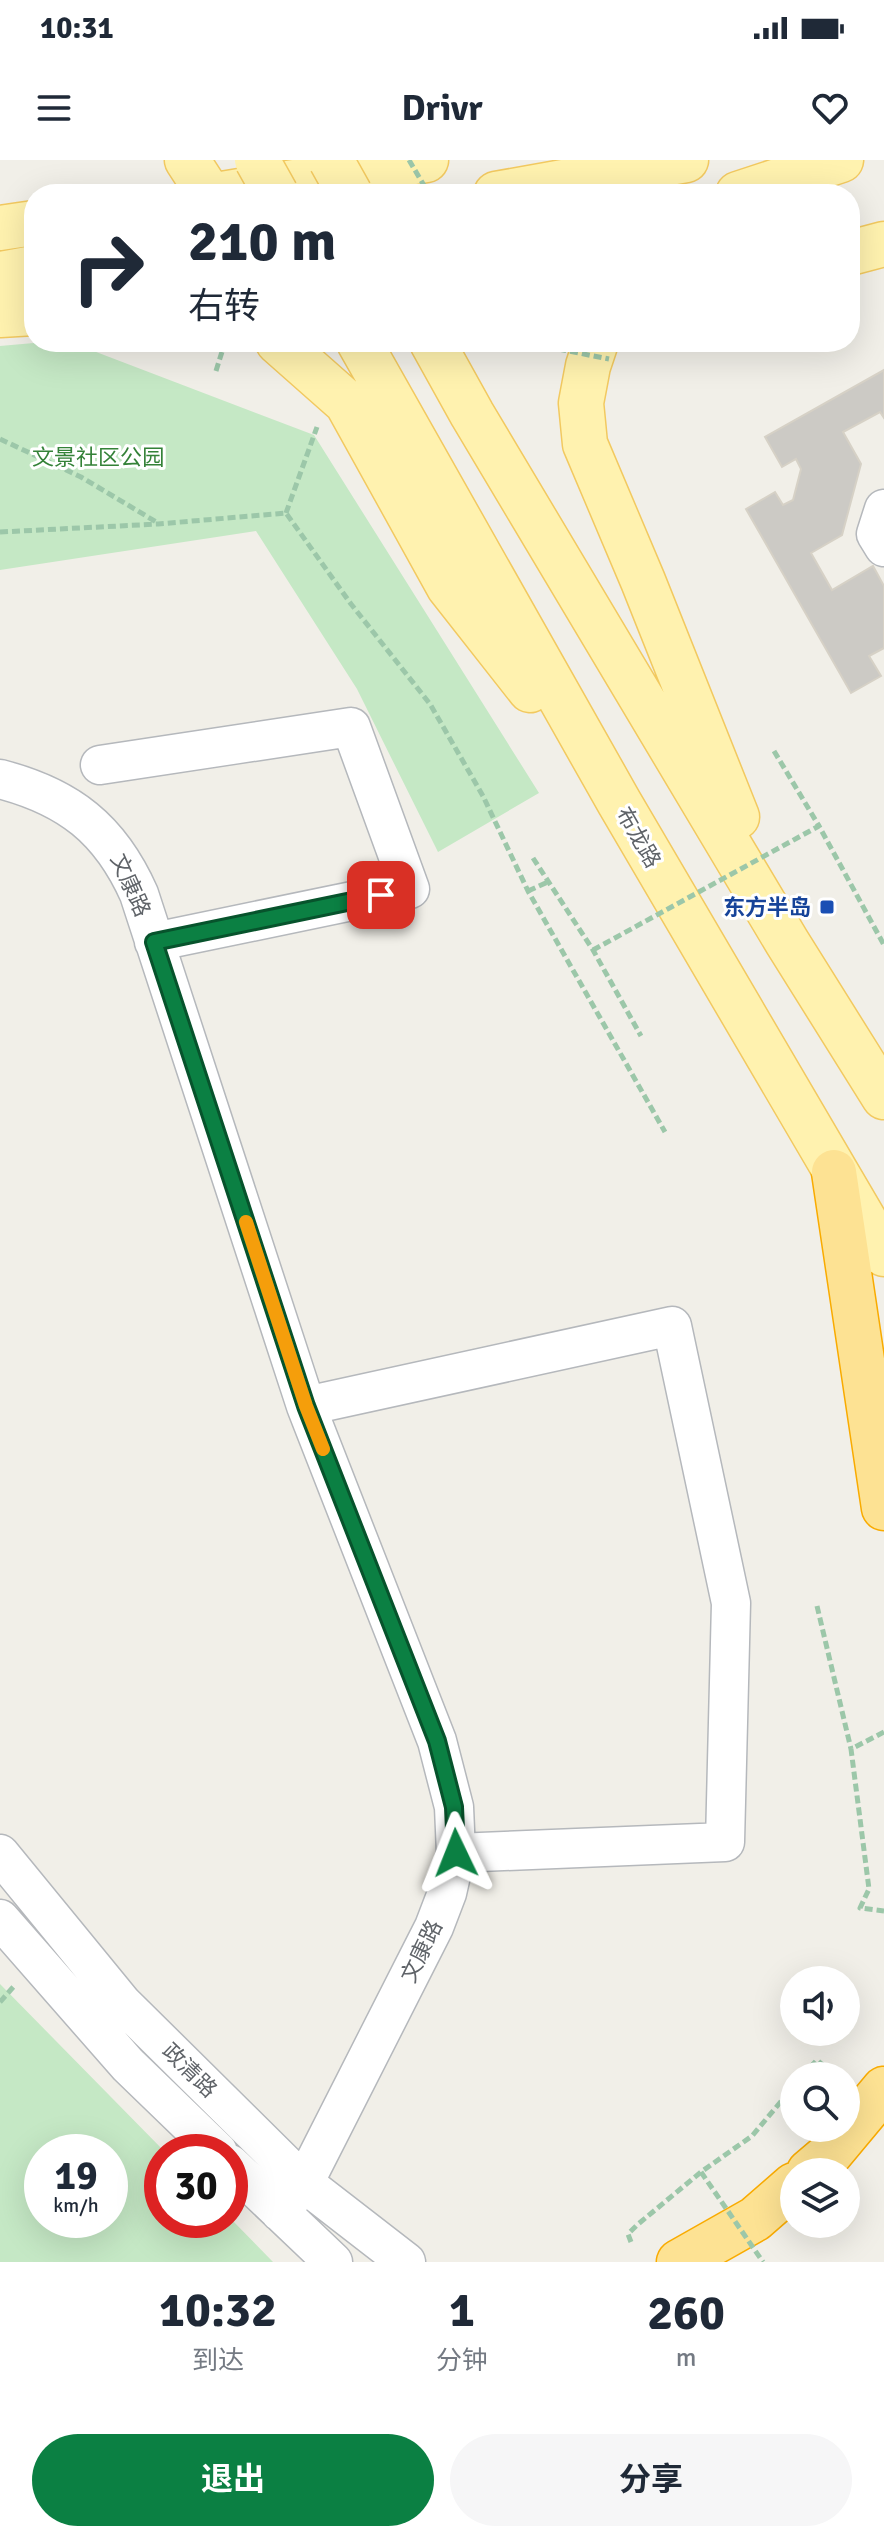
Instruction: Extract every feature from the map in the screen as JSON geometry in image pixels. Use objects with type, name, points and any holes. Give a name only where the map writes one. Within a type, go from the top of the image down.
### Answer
[{"type":"highway","points":[[834,1172],[884,1508]]},
{"type":"highway","points":[[825,2158],[883,2092]]},
{"type":"highway","points":[[679,2262],[755,2219],[780,2197]]},
{"type":"main road","points":[[187,160],[203,184]]},
{"type":"main road","points":[[257,160],[270,184]]},
{"type":"main road","points":[[331,160],[344,184]]},
{"type":"main road","points":[[282,184],[426,160]]},
{"type":"main road","points":[[552,184],[686,160]]},
{"type":"main road","points":[[768,184],[841,160]]},
{"type":"main road","points":[[0,228],[24,224]]},
{"type":"main road","points":[[860,250],[884,244]]},
{"type":"main road","points":[[0,274],[24,270]]},
{"type":"main road","points":[[0,315],[24,314]]},
{"type":"main road","points":[[289,352],[347,403],[449,587],[619,802]]},
{"type":"main road","name":"布龙路","points":[[365,352],[619,802],[884,1254]]},
{"type":"main road","points":[[438,352],[787,942],[884,1097]]},
{"type":"main road","points":[[601,352],[588,366],[581,403],[585,444],[787,942]]},
{"type":"street","points":[[884,509],[876,534],[884,547]]},
{"type":"street","points":[[100,765],[351,727],[410,889],[154,942]]},
{"type":"street","name":"文康路","points":[[0,779],[30,787],[86,818],[107,838],[126,864],[139,894],[306,1406],[437,1741],[454,1807],[456,1853],[447,1893],[434,1927],[304,2183],[280,2212]]},
{"type":"street","points":[[306,1406],[672,1326],[731,1603],[725,1842],[456,1853]]},
{"type":"street","name":"政清路","points":[[0,1854],[122,2003],[304,2183],[406,2262]]},
{"type":"street","name":"政清路","points":[[0,1919],[128,2065],[199,2134]]},
{"type":"street","points":[[248,2181],[333,2262]]},
{"type":"path","points":[[409,160],[423,184]]},
{"type":"path","points":[[216,371],[222,352]]},
{"type":"path","points":[[286,513],[319,420]]},
{"type":"path","points":[[0,439],[81,477],[158,524]]},
{"type":"path","points":[[0,532],[158,524],[286,513]]},
{"type":"path","points":[[286,513],[351,604],[430,704],[483,796],[528,891],[665,1132]]},
{"type":"path","points":[[774,751],[884,945]]},
{"type":"path","points":[[593,950],[819,826]]},
{"type":"path","points":[[533,858],[593,950],[641,1036]]},
{"type":"path","points":[[528,891],[548,882]]},
{"type":"path","points":[[817,1606],[851,1749],[869,1889],[860,1908],[884,1911]]},
{"type":"path","points":[[851,1749],[884,1732]]},
{"type":"path","points":[[631,2242],[628,2234],[637,2225],[701,2172],[752,2136],[780,2103]]},
{"type":"path","points":[[701,2172],[763,2262]]},
{"type":"green space","name":"文景社区公园","points":[[24,344],[24,352],[96,352],[314,435],[539,793],[438,852],[357,689],[256,531],[0,570],[0,346]]},
{"type":"green space","points":[[0,1984],[147,2134],[144,2134],[144,2238],[248,2236],[273,2262],[0,2262]]},
{"type":"building","points":[[884,370],[884,418],[880,412],[843,432],[861,464],[842,535],[811,553],[832,590],[873,566],[884,586],[884,648],[869,656],[881,676],[851,693],[746,509],[775,492],[783,505],[793,500],[801,469],[796,459],[782,467],[765,437]]},
{"type":"slow traffic","points":[[246,1222],[323,1449]]},
{"type":"place","name":"东方半岛","points":[[827,907]]},
{"type":"route","points":[[381,895],[154,942],[306,1406],[437,1741],[454,1807],[456,1853]]}]
